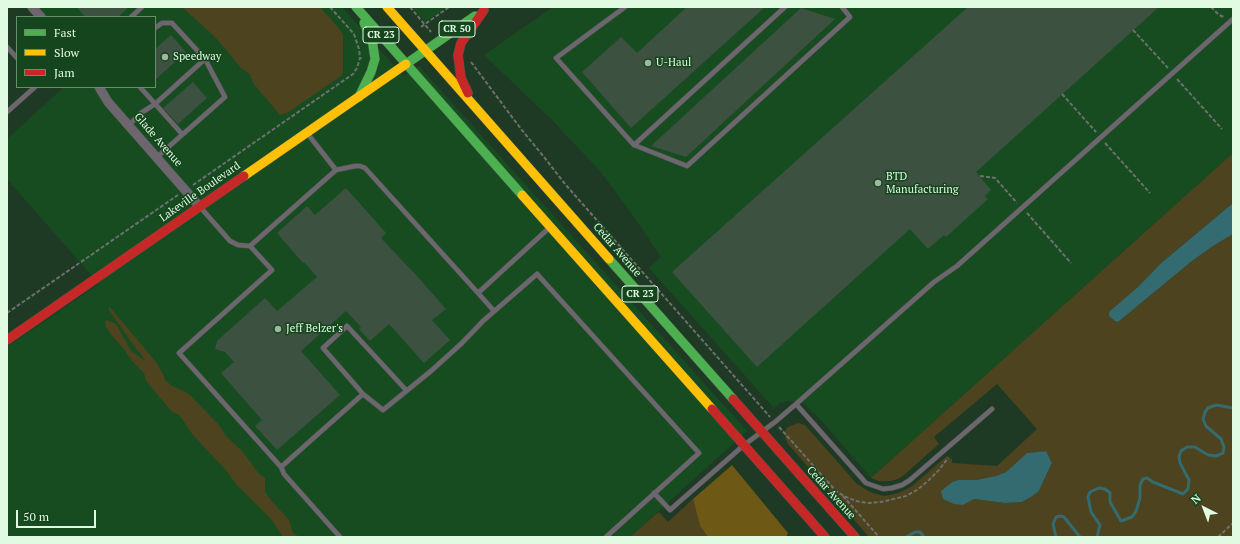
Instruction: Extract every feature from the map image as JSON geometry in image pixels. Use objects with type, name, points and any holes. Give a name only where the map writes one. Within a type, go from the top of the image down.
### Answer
[{"type":"main road","points":[[356,7],[372,39],[375,59],[371,72],[359,97]]},
{"type":"main road","name":"CR 23","points":[[356,7],[825,537]]},
{"type":"main road","name":"CR 23","points":[[387,7],[425,50]]},
{"type":"main road","points":[[475,107],[461,78],[458,55],[461,43],[486,8]]},
{"type":"main road","name":"CR 50","points":[[406,64],[486,8]]},
{"type":"main road","name":"Cedar Avenue","points":[[425,50],[855,537]]},
{"type":"main road","name":"Lakeville Boulevard","points":[[7,340],[406,64]]},
{"type":"street","points":[[32,7],[40,16]]},
{"type":"street","name":"Glade Avenue","points":[[100,88],[108,102],[157,156],[200,207]]},
{"type":"lane","points":[[132,16],[142,7]]},
{"type":"lane","points":[[625,7],[556,58],[634,145],[687,166],[850,17],[842,7]]},
{"type":"lane","points":[[634,145],[785,7]]},
{"type":"lane","points":[[654,493],[670,510],[744,445],[762,433],[796,404],[934,282],[957,266],[1232,20]]},
{"type":"lane","points":[[156,27],[162,23],[172,23],[205,59],[225,97],[157,156]]},
{"type":"lane","points":[[7,47],[16,57]]},
{"type":"lane","points":[[128,125],[141,113],[155,104],[205,59]]},
{"type":"lane","points":[[7,112],[34,88]]},
{"type":"lane","points":[[141,88],[182,134]]},
{"type":"lane","points":[[307,132],[336,170]]},
{"type":"lane","points":[[250,246],[336,170],[360,166],[365,168],[494,311]]},
{"type":"lane","points":[[200,207],[230,241],[238,245],[250,246],[272,270],[179,353],[281,467],[284,474],[340,537]]},
{"type":"lane","points":[[478,294],[551,227]]},
{"type":"lane","points":[[406,390],[347,326],[323,348],[363,394],[383,410],[431,371],[494,311],[537,274],[699,453],[606,537]]},
{"type":"lane","points":[[281,467],[363,394]]},
{"type":"lane","points":[[796,404],[866,483],[883,489],[902,485],[910,480],[992,408]]},
{"type":"path","points":[[7,313],[353,74],[358,68],[360,58],[359,49],[354,34],[330,7]]},
{"type":"path","points":[[410,7],[438,42]]},
{"type":"path","points":[[411,35],[450,7]]},
{"type":"path","points":[[1211,7],[1219,15],[1232,20]]},
{"type":"path","points":[[458,55],[466,55],[520,129],[565,184],[836,491],[856,501],[867,503],[881,502],[906,496],[917,490],[929,480],[939,470],[948,457]]},
{"type":"path","points":[[360,58],[375,59]]},
{"type":"path","points":[[980,176],[995,178],[1021,207]]},
{"type":"path","points":[[1026,213],[1071,263]]},
{"type":"path","points":[[841,494],[879,537]]},
{"type":"path","points":[[1218,537],[1233,523]]},
{"type":"shaded area","points":[[32,7],[342,7],[403,76],[419,66],[747,431],[630,537],[7,537],[7,347],[99,284],[7,179],[7,139],[63,88],[156,88],[156,16],[40,16]]},
{"type":"shaded area","points":[[182,7],[320,7],[341,31],[343,36],[343,72],[341,76],[287,113],[280,115],[253,83],[250,74],[241,68],[216,38]]},
{"type":"shaded area","points":[[412,7],[447,7],[425,22]]},
{"type":"shaded area","points":[[553,7],[1233,7],[1233,153],[871,478],[822,421],[803,403],[788,401],[780,403],[774,408],[649,268],[661,257],[600,171],[552,120],[484,55]]},
{"type":"shaded area","points":[[1233,153],[1233,203],[1160,264],[1139,286],[1109,313],[1109,316],[1118,322],[1192,261],[1233,234],[1233,537],[869,537],[788,444],[785,437],[785,431],[788,427],[798,423],[805,425],[857,484],[870,492],[884,496],[899,493],[912,486],[947,456],[952,459],[952,463],[997,466],[1037,429],[997,384],[934,437],[939,444],[904,475],[891,481],[879,481],[871,478]],"holes":[[[1046,451],[1052,463],[1039,491],[1022,502],[1005,503],[974,499],[942,491],[952,482],[958,480],[976,480],[996,476],[1006,472],[1027,453]]]},
{"type":"shaded area","points":[[109,306],[156,362],[165,380],[172,386],[190,395],[219,425],[226,436],[243,452],[259,474],[265,478],[265,492],[289,520],[293,533],[300,537],[283,537],[271,519],[236,484],[225,469],[192,434],[179,415],[172,412],[146,381],[144,373],[132,361],[106,327],[105,322],[107,320],[116,324],[131,351],[145,361],[111,313]]},
{"type":"shaded area","points":[[732,465],[788,533],[786,537],[708,537],[700,526],[693,499]]},
{"type":"shaded area","points":[[693,499],[700,526],[708,537],[630,537],[659,512],[668,522]]},
{"type":"water","points":[[1233,203],[1233,234],[1192,261],[1118,322],[1109,316],[1109,312],[1139,286],[1160,264]]},
{"type":"water","points":[[1046,451],[1052,463],[1039,491],[1022,502],[1005,503],[974,499],[963,505],[954,504],[943,499],[941,491],[952,482],[958,480],[976,480],[996,476],[1006,472],[1027,453]]},
{"type":"building","points":[[77,7],[129,7],[119,16],[84,16]]},
{"type":"building","name":"U-Haul","points":[[687,7],[765,7],[631,128],[582,72],[621,37],[637,53]]},
{"type":"building","name":"BTD Manufacturing","points":[[968,7],[1159,7],[976,172],[991,190],[985,196],[988,199],[946,237],[944,235],[928,249],[910,229],[757,367],[672,272]]},
{"type":"building","name":"U-Haul","points":[[801,8],[835,19],[686,157],[651,146]]},
{"type":"building","points":[[171,35],[186,52],[156,79],[156,48]]},
{"type":"building","points":[[193,82],[207,98],[178,124],[163,108]]},
{"type":"building","name":"Jeff Belzer's","points":[[346,188],[386,233],[381,238],[446,309],[432,320],[450,340],[424,363],[389,324],[370,341],[359,329],[361,327],[346,311],[301,351],[340,395],[277,450],[255,426],[262,420],[221,373],[234,362],[225,352],[215,349],[217,341],[265,298],[277,311],[317,277],[277,233],[307,206],[315,215]]},
{"type":"waterway","points":[[1097,537],[1100,525],[1091,512],[1088,497],[1090,492],[1099,488],[1105,489],[1110,493],[1110,502],[1121,521],[1132,517],[1136,511],[1140,498],[1140,485],[1143,479],[1147,478],[1153,482],[1183,494],[1188,489],[1189,480],[1180,463],[1179,456],[1181,451],[1187,447],[1195,447],[1208,455],[1216,456],[1223,453],[1224,447],[1221,439],[1206,426],[1203,419],[1208,408],[1216,405],[1233,408]]},
{"type":"waterway","points":[[1056,537],[1053,524],[1056,517],[1060,516],[1064,517],[1080,537]]},
{"type":"waterway","points":[[906,537],[915,532],[920,532],[924,537]]},
{"type":"traffic: fast","points":[[356,7],[522,195]]},
{"type":"traffic: fast","points":[[406,64],[475,16]]},
{"type":"traffic: fast","points":[[359,97],[371,72],[375,59],[372,39],[364,23]]},
{"type":"traffic: fast","points":[[609,259],[733,399]]},
{"type":"traffic: slow","points":[[387,7],[609,259]]},
{"type":"traffic: slow","points":[[244,176],[406,64]]},
{"type":"traffic: slow","points":[[522,195],[712,409]]},
{"type":"traffic: jam","points":[[468,93],[461,78],[458,55],[461,43],[484,10]]},
{"type":"traffic: jam","points":[[7,340],[244,176]]},
{"type":"traffic: jam","points":[[733,399],[855,537]]},
{"type":"traffic: jam","points":[[712,409],[825,537]]},
{"type":"place","name":"Speedway","points":[[165,57]]},
{"type":"place","name":"U-Haul","points":[[648,63]]},
{"type":"place","name":"BTD Manufacturing","points":[[878,183]]},
{"type":"place","name":"Jeff Belzer's","points":[[278,329]]}]
